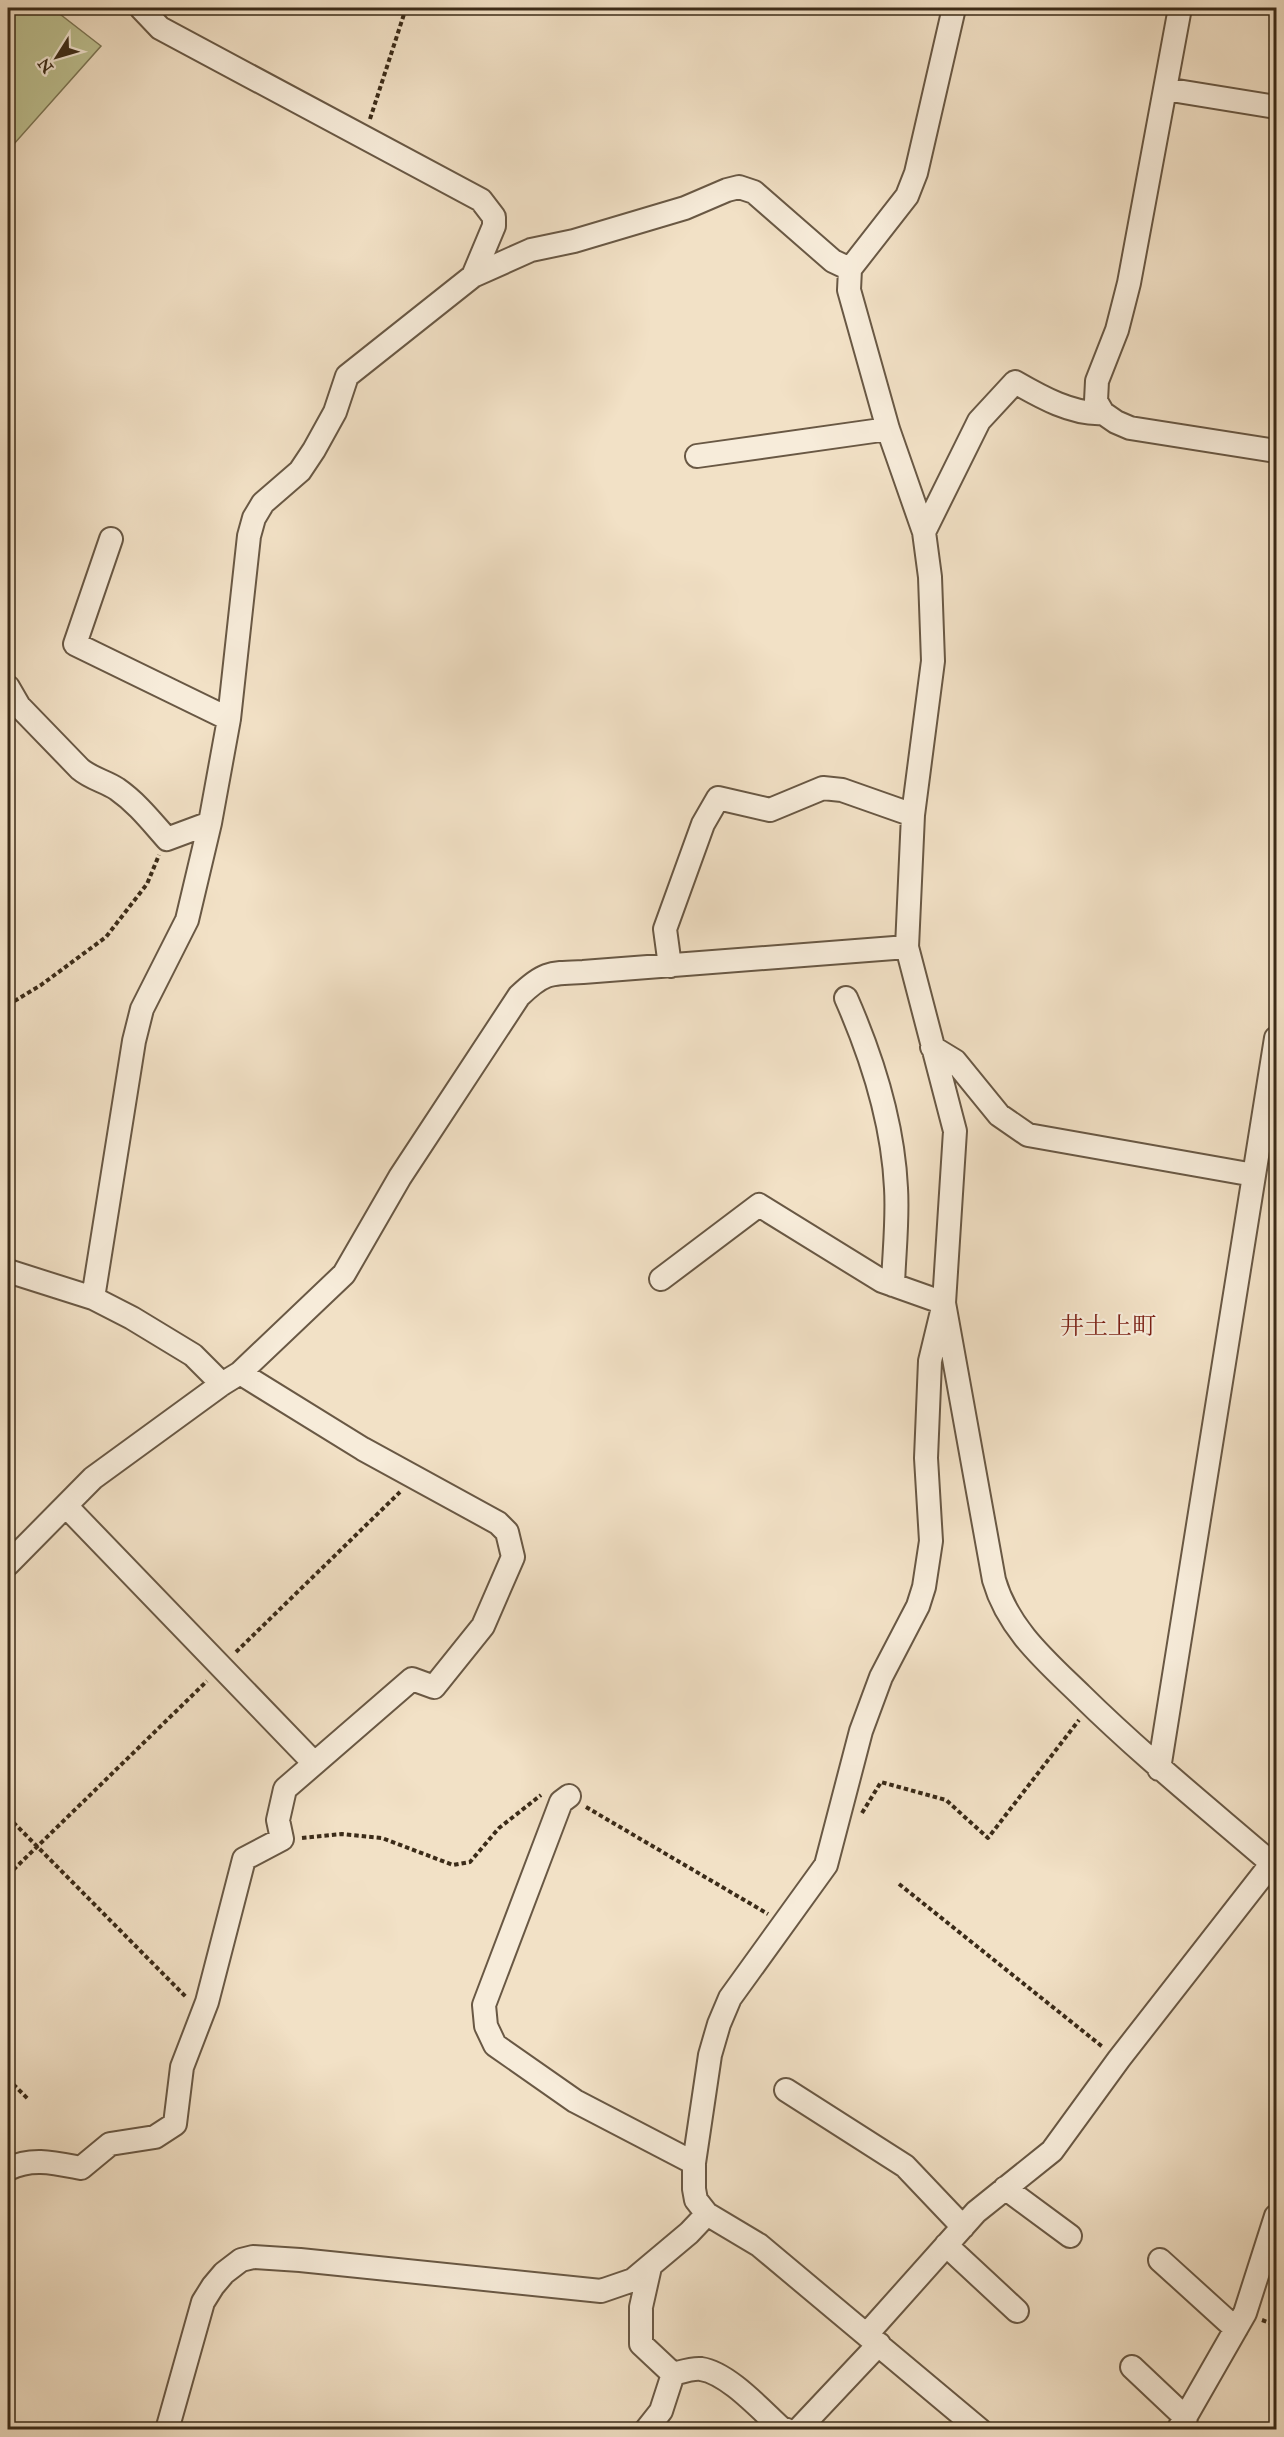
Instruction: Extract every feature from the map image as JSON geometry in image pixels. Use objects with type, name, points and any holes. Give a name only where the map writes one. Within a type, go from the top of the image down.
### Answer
[{"type":"street","points":[[141,8],[160,28],[481,200],[490,209],[494,217],[494,226],[473,276]]},
{"type":"street","points":[[954,8],[916,172],[907,196],[850,269],[849,290],[888,429],[924,532],[930,577],[933,661],[913,816],[907,947],[956,1131],[944,1303],[930,1361],[926,1458],[931,1540],[924,1587],[918,1605],[881,1677],[861,1731],[826,1865],[730,1998],[719,2024],[710,2055],[694,2163],[696,2200],[707,2214],[759,2245],[980,2430]]},
{"type":"street","points":[[1180,8],[1129,283],[1117,330],[1097,381],[1096,401],[1103,413],[1130,428],[1276,451]]},
{"type":"street","points":[[1165,89],[1276,107]]},
{"type":"street","points":[[93,1298],[134,1041],[142,1009],[187,920],[210,823],[229,719],[249,536],[254,518],[263,503],[300,471],[335,412],[347,376],[473,276],[531,250],[574,241],[685,208],[739,187],[754,192],[833,261],[850,269]]},
{"type":"street","points":[[924,532],[966,443],[979,421],[1015,382],[1040,397],[1088,414],[1103,413]]},
{"type":"street","points":[[697,456],[888,429]]},
{"type":"street","points":[[111,539],[75,644],[229,719]]},
{"type":"street","points":[[8,687],[19,705],[80,769],[88,776],[114,787],[134,802],[166,839],[210,823]]},
{"type":"street","points":[[670,966],[664,929],[703,824],[718,798],[770,810],[823,788],[842,790],[913,816]]},
{"type":"street","points":[[8,1564],[93,1478],[231,1378],[344,1274],[400,1177],[519,996],[536,980],[552,973],[907,947]]},
{"type":"street","points":[[846,998],[858,1024],[890,1128],[897,1189],[893,1285]]},
{"type":"street","points":[[1159,1769],[1276,1038]]},
{"type":"street","points":[[932,1047],[955,1061],[999,1114],[1028,1135],[1254,1174]]},
{"type":"street","points":[[661,1279],[759,1205],[882,1281],[944,1303]]},
{"type":"street","points":[[8,1271],[93,1298],[231,1378],[498,1523],[507,1532],[513,1557],[483,1626],[434,1687],[412,1679],[285,1789],[278,1820],[282,1839],[244,1859],[203,2014],[182,2067],[175,2124],[155,2137],[110,2144],[81,2168],[46,2161],[20,2163],[8,2169]]},
{"type":"street","points":[[798,2430],[946,2245],[976,2212],[1052,2151],[1119,2059],[1274,1865],[1159,1769],[1091,1705],[1025,1640],[999,1598],[944,1303]]},
{"type":"street","points":[[66,1506],[314,1763]]},
{"type":"street","points":[[569,1796],[561,1802],[484,2005],[486,2026],[495,2045],[575,2101],[694,2163]]},
{"type":"street","points":[[786,2090],[905,2166],[963,2227]]},
{"type":"street","points":[[1005,2188],[1070,2236]]},
{"type":"street","points":[[167,2430],[203,2302],[224,2273],[241,2260],[254,2257],[300,2260],[601,2291],[633,2280],[689,2233],[707,2214]]},
{"type":"street","points":[[1132,2367],[1182,2424],[1245,2313],[1276,2216]]},
{"type":"street","points":[[946,2245],[1017,2311]]},
{"type":"street","points":[[1160,2260],[1236,2329]]},
{"type":"street","points":[[650,2266],[641,2307],[641,2344],[673,2374]]},
{"type":"street","points":[[673,2374],[700,2369],[720,2377],[780,2428],[787,2430]]},
{"type":"street","points":[[646,2430],[661,2411],[673,2374]]},
{"type":"path","points":[[364,137],[406,8]]},
{"type":"path","points":[[8,1005],[41,985],[106,937],[147,884],[166,839]]},
{"type":"path","points":[[861,1815],[881,1782],[946,1800],[988,1838],[1091,1705]]},
{"type":"path","points":[[8,1817],[203,2014]]},
{"type":"path","points":[[899,1884],[1119,2059]]},
{"type":"path","points":[[8,2079],[29,2100]]},
{"type":"green space","points":[[8,8],[52,8],[101,46],[13,145],[8,189]]},
{"type":"district","name":"井土上町","points":[[1108,1326]]}]
